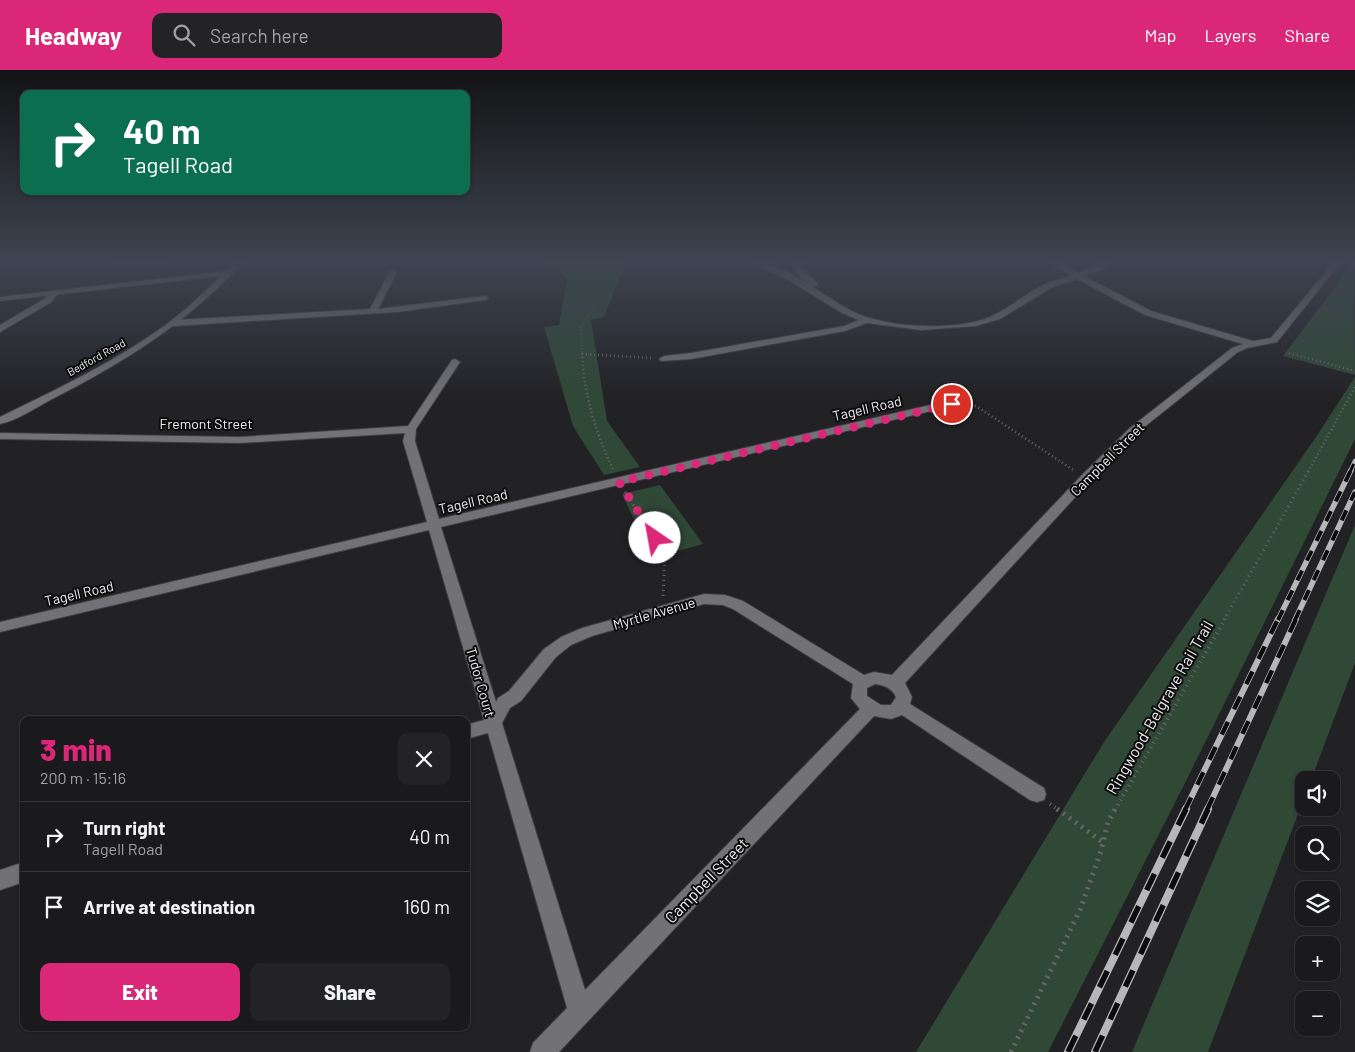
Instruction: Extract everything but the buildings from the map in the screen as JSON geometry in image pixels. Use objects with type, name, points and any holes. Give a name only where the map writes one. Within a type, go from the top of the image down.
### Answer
[{"type":"street","points":[[0,329],[36,308]]},
{"type":"street","name":"Bedford Road","points":[[0,422],[74,384],[143,345],[174,323],[190,308]]},
{"type":"street","points":[[174,323],[412,308]]},
{"type":"street","points":[[840,308],[866,320],[922,327],[963,327],[1007,312],[1013,308]]},
{"type":"street","points":[[1138,308],[1148,313],[1233,336],[1252,344]]},
{"type":"street","points":[[1267,343],[1277,336],[1300,308]]},
{"type":"street","points":[[664,359],[691,356],[856,326],[866,320]]},
{"type":"street","name":"Campbell Street","points":[[895,683],[1086,478],[1134,430],[1234,350],[1252,344],[1267,343]]},
{"type":"street","points":[[411,429],[456,362]]},
{"type":"street","name":"Tagell Road","points":[[0,627],[952,404]]},
{"type":"street","name":"Fremont Street","points":[[0,436],[240,440],[411,429]]},
{"type":"street","name":"Tudor Court","points":[[411,429],[409,441],[580,1011]]},
{"type":"street","name":"Myrtle Avenue","points":[[494,724],[504,703],[515,696],[550,653],[566,641],[587,632],[704,599],[725,600],[738,605],[863,682]]},
{"type":"street","points":[[874,678],[881,678],[895,683],[904,697],[902,707],[884,713],[870,709],[859,698],[859,686],[863,682],[874,678]]},
{"type":"street","points":[[902,707],[1037,794]]},
{"type":"street","name":"Campbell Street","points":[[542,1052],[870,709]]},
{"type":"street","points":[[470,731],[494,724]]},
{"type":"street","points":[[0,880],[20,873]]},
{"type":"path","points":[[593,308],[581,328],[582,354],[588,399],[601,445],[619,482],[665,552],[663,610]]},
{"type":"path","points":[[1267,343],[1293,355],[1355,372]]},
{"type":"path","points":[[582,354],[664,359]]},
{"type":"path","name":"Ringwood-Belgrave Rail Trail","points":[[1011,1052],[1082,907],[1104,843],[1108,822],[1284,516],[1355,387]]},
{"type":"path","points":[[952,404],[976,406],[1086,478]]},
{"type":"path","points":[[1037,794],[1104,843]]},
{"type":"green space","points":[[562,308],[608,308],[604,317],[591,320],[607,421],[640,467],[604,475],[573,426],[544,327],[559,325]]},
{"type":"green space","points":[[1319,308],[1354,308],[1355,375],[1283,356]]},
{"type":"green space","points":[[1355,377],[1355,439],[1185,783],[1048,1052],[916,1052],[1104,742],[1314,440]]},
{"type":"green space","points":[[660,485],[703,544],[652,558],[622,494]]},
{"type":"green space","points":[[1355,525],[1355,663],[1314,771],[1295,771],[1295,816],[1297,816],[1208,1052],[1132,1052]]},
{"type":"railway","points":[[1350,472],[1355,461]]},
{"type":"railway","points":[[1278,620],[1351,470]]},
{"type":"railway","points":[[1295,620],[1355,492]]},
{"type":"railway","points":[[1185,810],[1278,619]]},
{"type":"railway","points":[[1207,810],[1296,619]]},
{"type":"railway","points":[[1068,1052],[1186,809]]},
{"type":"railway","points":[[1095,1052],[1208,809]]},
{"type":"route","points":[[655,538],[619,482],[952,404]]}]
